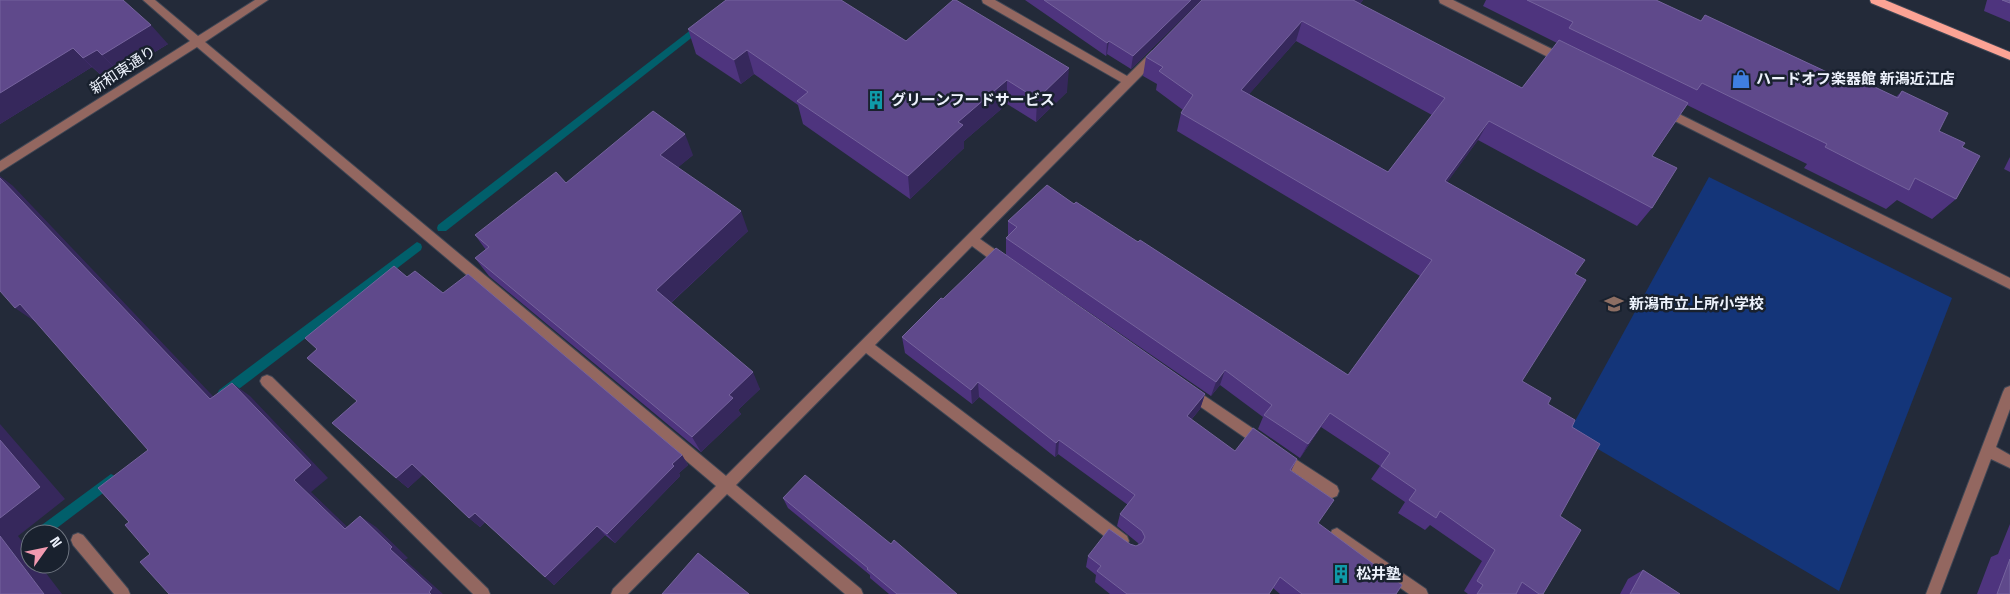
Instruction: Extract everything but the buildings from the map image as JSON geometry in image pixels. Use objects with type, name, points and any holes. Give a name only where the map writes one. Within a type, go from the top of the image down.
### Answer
[{"type":"main road","points":[[1875,0],[2010,56]]},
{"type":"street","points":[[148,0],[856,594]]},
{"type":"street","name":"新和東通り","points":[[0,167],[263,0]]},
{"type":"street","points":[[988,0],[1129,82]]},
{"type":"street","points":[[1444,0],[1576,66]]},
{"type":"street","points":[[618,594],[1162,48]]},
{"type":"street","points":[[1656,106],[2010,284]]},
{"type":"street","points":[[971,239],[1011,267]]},
{"type":"street","points":[[865,345],[1132,549]]},
{"type":"street","points":[[267,381],[483,594]]},
{"type":"street","points":[[1180,384],[1332,491]]},
{"type":"street","points":[[1933,594],[2010,392]]},
{"type":"street","points":[[1988,450],[2010,462]]},
{"type":"street","points":[[1337,536],[1421,594]]},
{"type":"street","points":[[78,540],[124,594]]},
{"type":"shaded area","points":[[1709,177],[1952,298],[1839,591],[1569,432]]},
{"type":"waterway","points":[[442,228],[701,26]]},
{"type":"waterway","points":[[223,394],[417,247]]},
{"type":"waterway","points":[[52,524],[111,480]]},
{"type":"waterway","points":[[0,564],[20,549]]},
{"type":"place","name":"ハードオフ楽器館 新潟近江店","points":[[1741,79]]},
{"type":"place","name":"グリーンフードサービス","points":[[876,100]]},
{"type":"place","name":"新潟市立上所小学校","points":[[1614,304]]},
{"type":"place","name":"松井塾","points":[[1341,574]]}]
